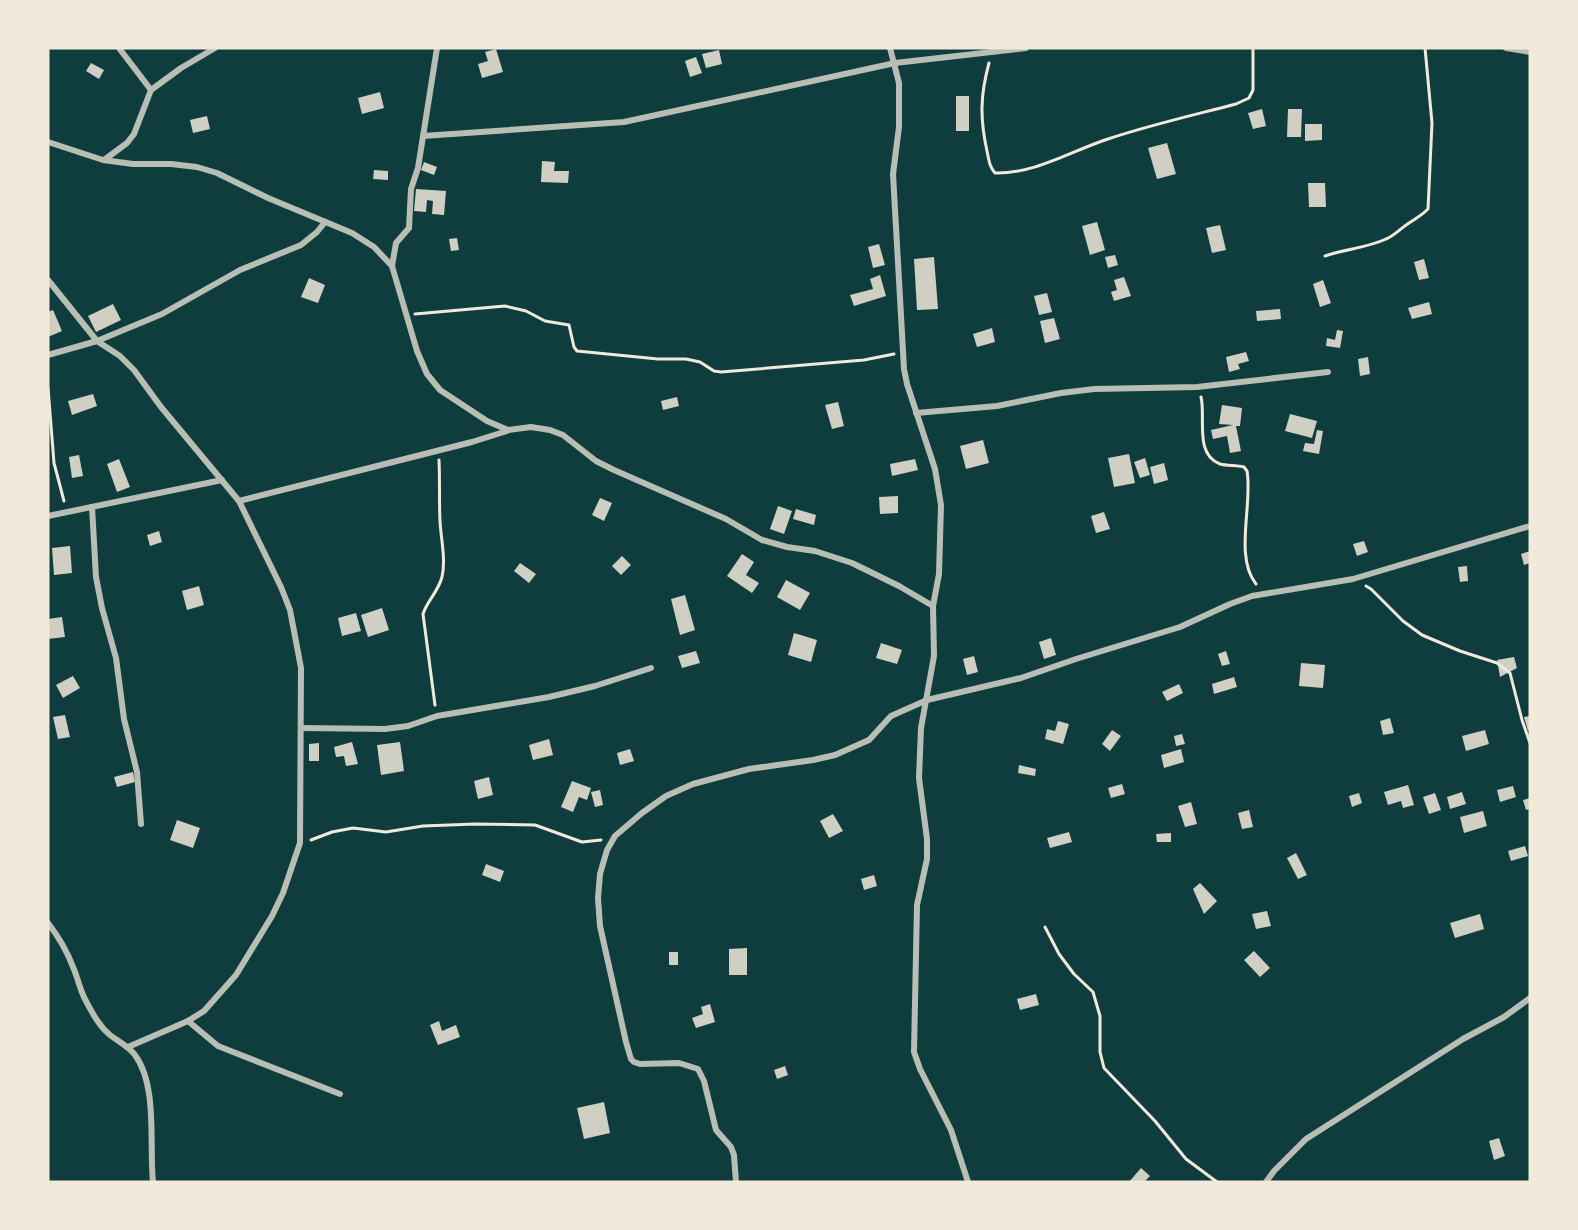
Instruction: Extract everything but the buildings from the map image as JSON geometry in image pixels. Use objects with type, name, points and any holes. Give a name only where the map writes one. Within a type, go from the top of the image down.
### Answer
[{"type":"street","points":[[120,48],[151,90]]},
{"type":"street","points":[[103,160],[127,143],[134,134],[151,90],[181,68],[215,48]]},
{"type":"street","points":[[392,266],[396,243],[409,228],[411,189],[418,168],[437,48]]},
{"type":"street","points":[[890,48],[899,83],[900,102],[893,186],[907,384],[935,470],[941,505],[939,574],[933,606],[934,656],[921,728],[919,778],[927,839],[927,859],[917,905],[914,1052],[920,1069],[951,1130],[968,1182]]},
{"type":"street","points":[[423,136],[624,122],[894,63],[1026,48]]},
{"type":"street","points":[[1506,48],[1530,52]]},
{"type":"street","points":[[48,142],[103,160],[133,164],[171,164],[207,170],[352,233],[374,247],[392,266],[408,314],[417,351],[427,374],[440,390],[487,421],[508,430]]},
{"type":"street","points":[[48,355],[97,341],[162,314],[240,270],[300,244],[317,232],[325,222]]},
{"type":"street","points":[[48,280],[97,341],[120,356],[134,370],[239,501],[290,610],[301,668],[300,843],[283,893],[272,916],[236,975],[204,1011],[188,1021],[128,1047]]},
{"type":"street","points":[[916,413],[998,406],[1061,393],[1094,389],[1197,387],[1328,372]]},
{"type":"street","points":[[239,501],[508,430],[531,427],[563,435],[596,461],[726,519],[762,540],[815,551],[852,563],[933,606]]},
{"type":"street","points":[[48,516],[222,480]]},
{"type":"street","points":[[92,507],[96,577],[116,658],[124,719],[137,772],[141,824]]},
{"type":"street","points":[[736,1182],[734,1155],[731,1147],[716,1130],[704,1081],[698,1069],[679,1062],[640,1064],[631,1059],[600,926],[598,898],[600,874],[607,850],[615,836],[642,813],[666,796],[693,784],[748,769],[813,760],[844,751],[869,740],[891,716],[927,700],[1021,678],[1076,658],[1180,627],[1230,604],[1265,594],[1353,579],[1530,526]]},
{"type":"street","points":[[301,728],[385,729],[408,726],[437,716],[549,697],[596,686],[651,668]]},
{"type":"street","points":[[48,923],[63,946],[73,966],[84,999],[98,1022],[110,1035],[128,1047],[137,1058],[152,1120],[153,1182]]},
{"type":"street","points":[[1266,1182],[1306,1139],[1463,1040],[1504,1017],[1530,998]]},
{"type":"street","points":[[188,1021],[218,1046],[340,1094]]},
{"type":"path","points":[[991,52],[985,77],[981,117],[990,167],[995,173],[1002,173],[1040,166],[1107,139],[1236,104],[1249,98],[1253,90],[1253,48]]},
{"type":"path","points":[[1325,256],[1371,245],[1389,238],[1409,222],[1422,216],[1428,208],[1432,123],[1425,48]]},
{"type":"path","points":[[408,314],[505,306],[526,311],[545,321],[569,325],[577,351],[686,358],[721,372],[864,360],[904,352]]},
{"type":"path","points":[[1197,387],[1202,402],[1204,442],[1212,459],[1218,463],[1244,467],[1247,471],[1246,559],[1250,576],[1265,594]]},
{"type":"path","points":[[48,388],[54,463],[67,511]]},
{"type":"path","points":[[437,716],[423,614],[442,578],[444,561],[440,518],[439,450]]},
{"type":"path","points":[[1353,579],[1371,589],[1403,621],[1422,635],[1497,663],[1510,673],[1530,742]]},
{"type":"path","points":[[300,843],[332,832],[353,828],[386,832],[423,826],[475,824],[535,825],[582,842],[615,836]]},
{"type":"path","points":[[1045,927],[1059,954],[1074,974],[1093,992],[1100,1016],[1100,1052],[1104,1068],[1155,1121],[1186,1159],[1216,1182]]}]
